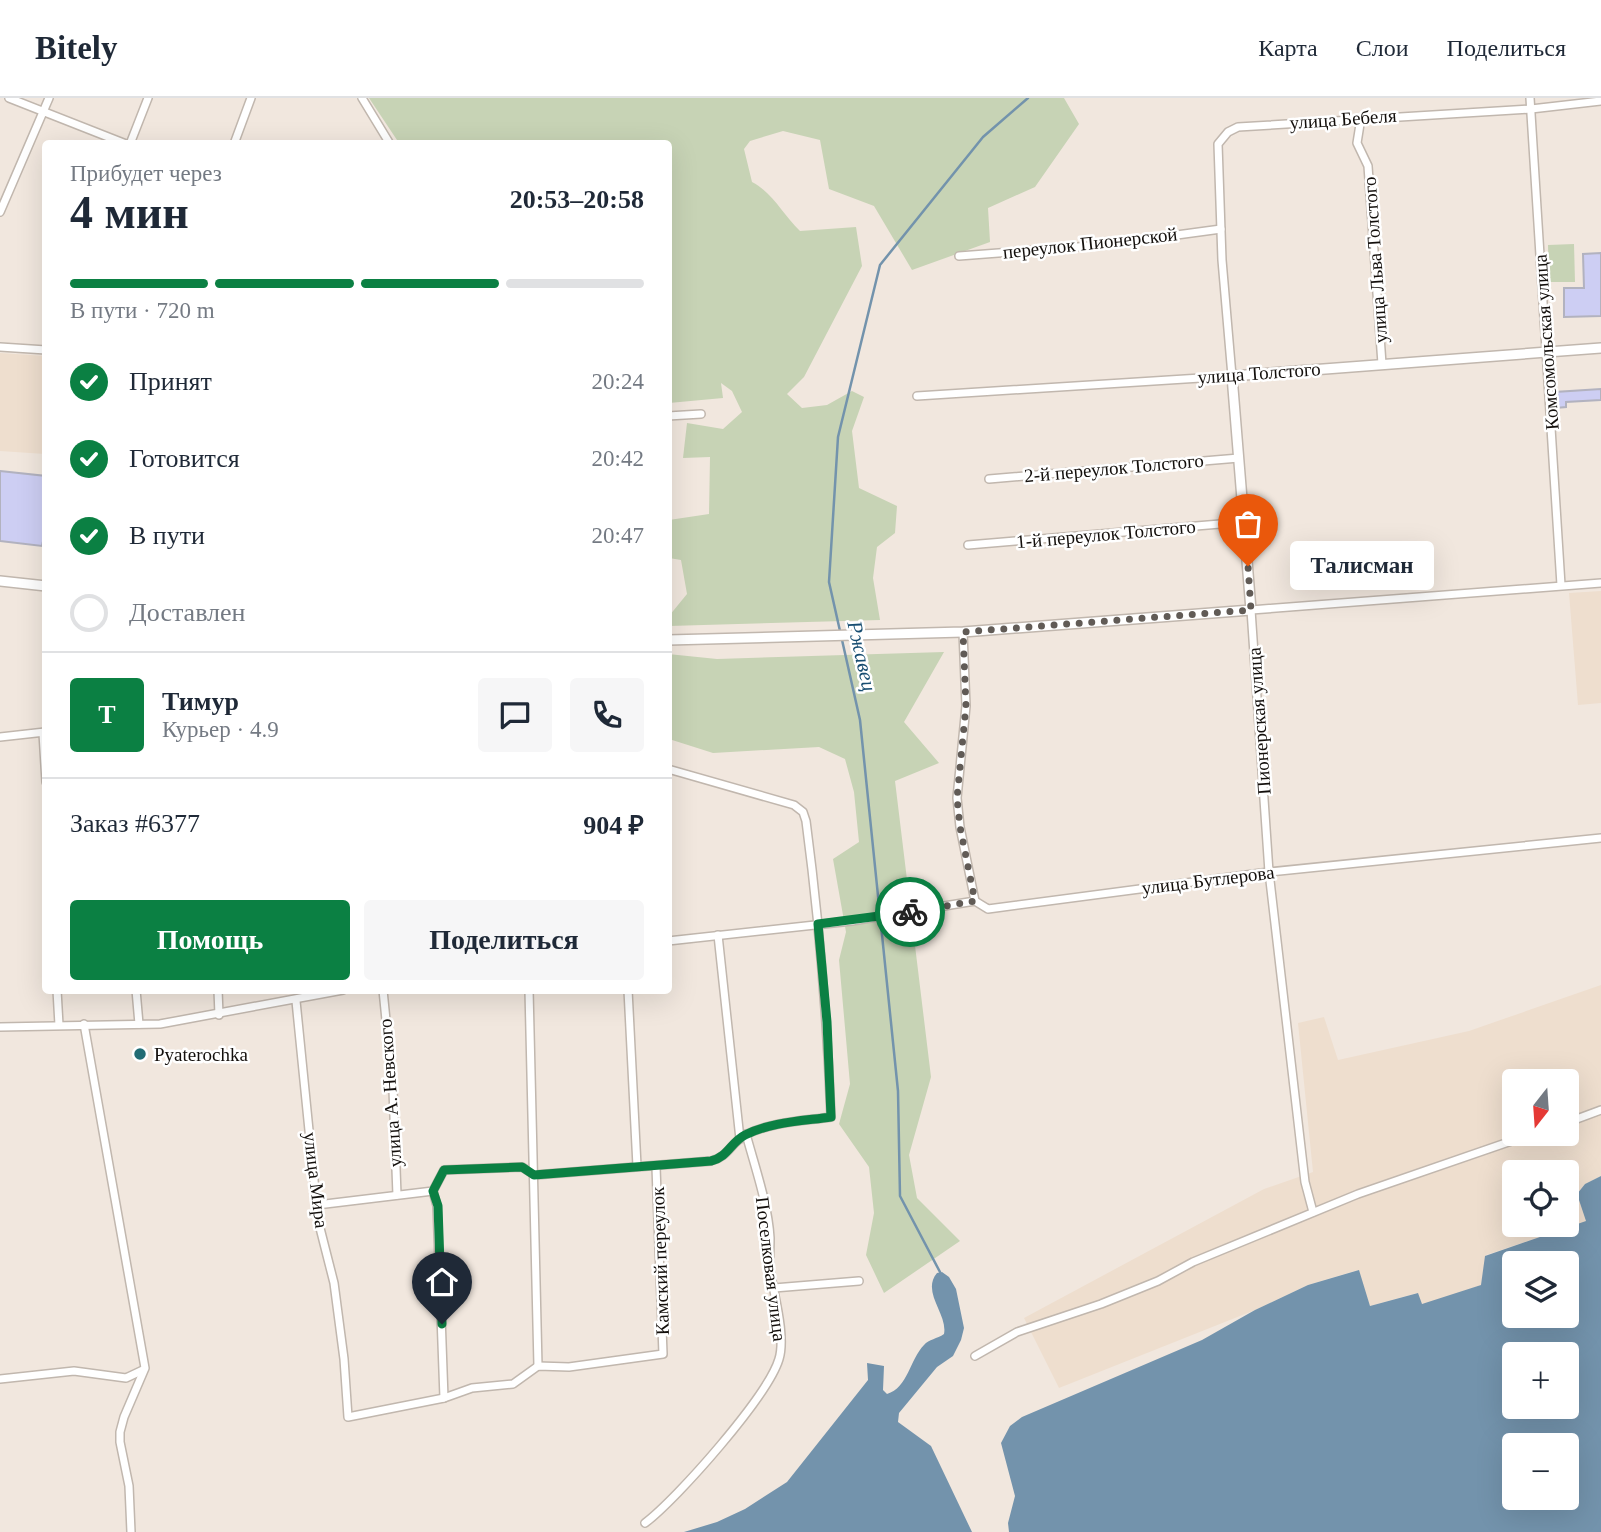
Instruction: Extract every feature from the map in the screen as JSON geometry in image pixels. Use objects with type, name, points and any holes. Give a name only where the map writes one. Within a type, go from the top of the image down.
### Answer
[{"type":"street","points":[[9,98],[118,140]]},
{"type":"street","points":[[0,212],[49,98]]},
{"type":"street","points":[[130,140],[148,98]]},
{"type":"street","points":[[235,140],[251,98]]},
{"type":"street","points":[[362,98],[388,140]]},
{"type":"street","name":"Комсомольская улица","points":[[1530,98],[1561,585]]},
{"type":"street","name":"улица Бебеля","points":[[1218,144],[1228,132],[1238,127],[1531,109],[1601,101]]},
{"type":"street","name":"улица Льва Толстого","points":[[1361,118],[1356,135],[1368,166],[1382,364]]},
{"type":"street","name":"Пионерская улица","points":[[1218,144],[1221,229],[1269,872],[1305,1182],[1313,1212]]},
{"type":"street","name":"переулок Пионерской","points":[[959,256],[1102,245],[1221,229]]},
{"type":"street","points":[[0,347],[42,350]]},
{"type":"street","name":"улица Толстого","points":[[917,396],[1232,376],[1601,348]]},
{"type":"street","points":[[672,416],[701,414]]},
{"type":"street","name":"2-й переулок Толстого","points":[[989,479],[1239,458]]},
{"type":"street","name":"1-й переулок Толстого","points":[[968,545],[1244,522]]},
{"type":"street","points":[[0,581],[42,586]]},
{"type":"street","points":[[672,640],[963,632],[1601,583]]},
{"type":"street","points":[[963,632],[966,706],[957,798],[975,901]]},
{"type":"street","points":[[0,737],[42,732]]},
{"type":"street","points":[[529,994],[534,1175],[538,1366],[513,1384],[472,1388],[444,1398],[438,1206],[433,1191],[444,1170],[522,1167],[534,1175],[637,1166],[656,1167],[721,1159],[743,1136],[768,1127],[831,1117],[827,1022],[818,924],[803,812],[794,805],[672,770]]},
{"type":"street","name":"улица Бутлерова","points":[[818,924],[975,901],[988,909],[1269,872],[1601,838]]},
{"type":"street","points":[[672,941],[818,924]]},
{"type":"street","name":"Поселковая улица","points":[[645,1523],[662,1511],[679,1492],[760,1394],[773,1372],[781,1347],[767,1225],[743,1136],[718,935]]},
{"type":"street","points":[[57,994],[59,1025]]},
{"type":"street","points":[[136,994],[138,1024]]},
{"type":"street","points":[[218,994],[219,1015]]},
{"type":"street","name":"улица Мира","points":[[299,994],[317,1205],[334,1283],[348,1417],[444,1398]]},
{"type":"street","points":[[0,1027],[138,1024],[219,1015],[325,994]]},
{"type":"street","name":"улица А. Невского","points":[[383,994],[393,1090],[397,1195]]},
{"type":"street","name":"Камский переулок","points":[[628,994],[637,1166]]},
{"type":"street","points":[[85,1024],[145,1368],[126,1410],[120,1432],[129,1486],[131,1532]]},
{"type":"street","points":[[1579,1118],[1601,1110]]},
{"type":"street","points":[[975,1356],[1017,1332],[1101,1304],[1158,1281],[1193,1262],[1313,1212],[1502,1144]]},
{"type":"street","name":"Камский переулок","points":[[538,1366],[569,1367],[663,1354],[656,1167]]},
{"type":"street","points":[[317,1205],[433,1191]]},
{"type":"street","points":[[774,1288],[859,1281]]},
{"type":"street","points":[[0,1379],[74,1370],[126,1378],[145,1368]]},
{"type":"shaded area","points":[[0,353],[42,356],[42,454],[0,451]]},
{"type":"shaded area","points":[[1601,591],[1601,703],[1578,705],[1569,593]]},
{"type":"shaded area","points":[[1601,985],[1601,1176],[1585,1184],[1579,1192],[1579,1160],[1502,1160],[1502,1237],[1539,1237],[1486,1255],[1481,1285],[1421,1304],[1417,1293],[1370,1306],[1358,1270],[1308,1285],[1255,1310],[1059,1388],[1024,1318],[1264,1189],[1313,1172],[1298,1023],[1324,1017],[1338,1060],[1469,1031]]},
{"type":"shaded area","points":[[1579,1199],[1587,1221],[1579,1224]]},
{"type":"green space","points":[[369,98],[1064,98],[1079,124],[1035,187],[988,208],[990,242],[912,270],[874,206],[829,189],[820,140],[783,131],[750,141],[744,149],[752,182],[772,198],[800,231],[856,227],[862,266],[804,377],[787,394],[802,408],[827,405],[852,391],[864,397],[852,431],[859,488],[897,506],[895,533],[877,547],[873,578],[880,620],[672,626],[672,612],[687,594],[681,560],[672,558],[672,520],[709,514],[710,457],[683,458],[687,423],[723,429],[742,412],[732,391],[721,383],[723,398],[672,403],[672,140],[397,140]]},
{"type":"green space","points":[[1574,244],[1575,282],[1549,282],[1548,245]]},
{"type":"green space","points":[[944,652],[904,722],[939,763],[895,781],[931,1077],[909,1155],[917,1198],[960,1241],[884,1293],[866,1255],[874,1213],[869,1167],[839,1124],[850,1084],[839,960],[846,932],[833,859],[859,842],[854,792],[845,759],[819,747],[713,753],[672,740],[672,654],[717,659]]},
{"type":"water","points":[[1601,1176],[1601,1532],[1009,1532],[1008,1523],[1015,1496],[1001,1443],[1010,1426],[1022,1417],[1202,1340],[1255,1310],[1308,1285],[1359,1270],[1370,1306],[1418,1293],[1422,1304],[1481,1285],[1485,1256],[1540,1237],[1579,1237],[1579,1223],[1586,1221],[1579,1192],[1585,1184]]},
{"type":"water","points":[[942,1272],[949,1277],[956,1289],[964,1328],[961,1340],[953,1356],[937,1367],[899,1413],[898,1422],[931,1446],[972,1532],[684,1532],[717,1522],[745,1509],[787,1482],[868,1380],[867,1363],[884,1366],[883,1390],[887,1394],[900,1386],[924,1345],[944,1334],[932,1288],[937,1273]]},
{"type":"building","points":[[1601,253],[1601,316],[1564,317],[1564,288],[1584,288],[1583,254]]},
{"type":"building","points":[[1601,389],[1601,400],[1566,402],[1566,407],[1556,408],[1555,392]]},
{"type":"building","points":[[0,471],[42,476],[42,546],[0,541]]},
{"type":"waterway","name":"Ржавец","points":[[940,1272],[900,1196],[898,1091],[860,720],[829,582],[838,437],[880,265],[983,137],[1028,98]]},
{"type":"way so far","points":[[910,912],[975,901],[957,798],[966,706],[963,632],[1251,610],[1248,566]]},
{"type":"place","name":"Талисман","points":[[1248,566]]},
{"type":"place","name":"Pyaterochka","points":[[140,1054]]},
{"type":"route","points":[[442,1324],[438,1206],[433,1191],[444,1170],[522,1167],[534,1175],[711,1161],[721,1159],[746,1134],[788,1123],[831,1117],[827,1022],[818,924],[910,912]]}]
